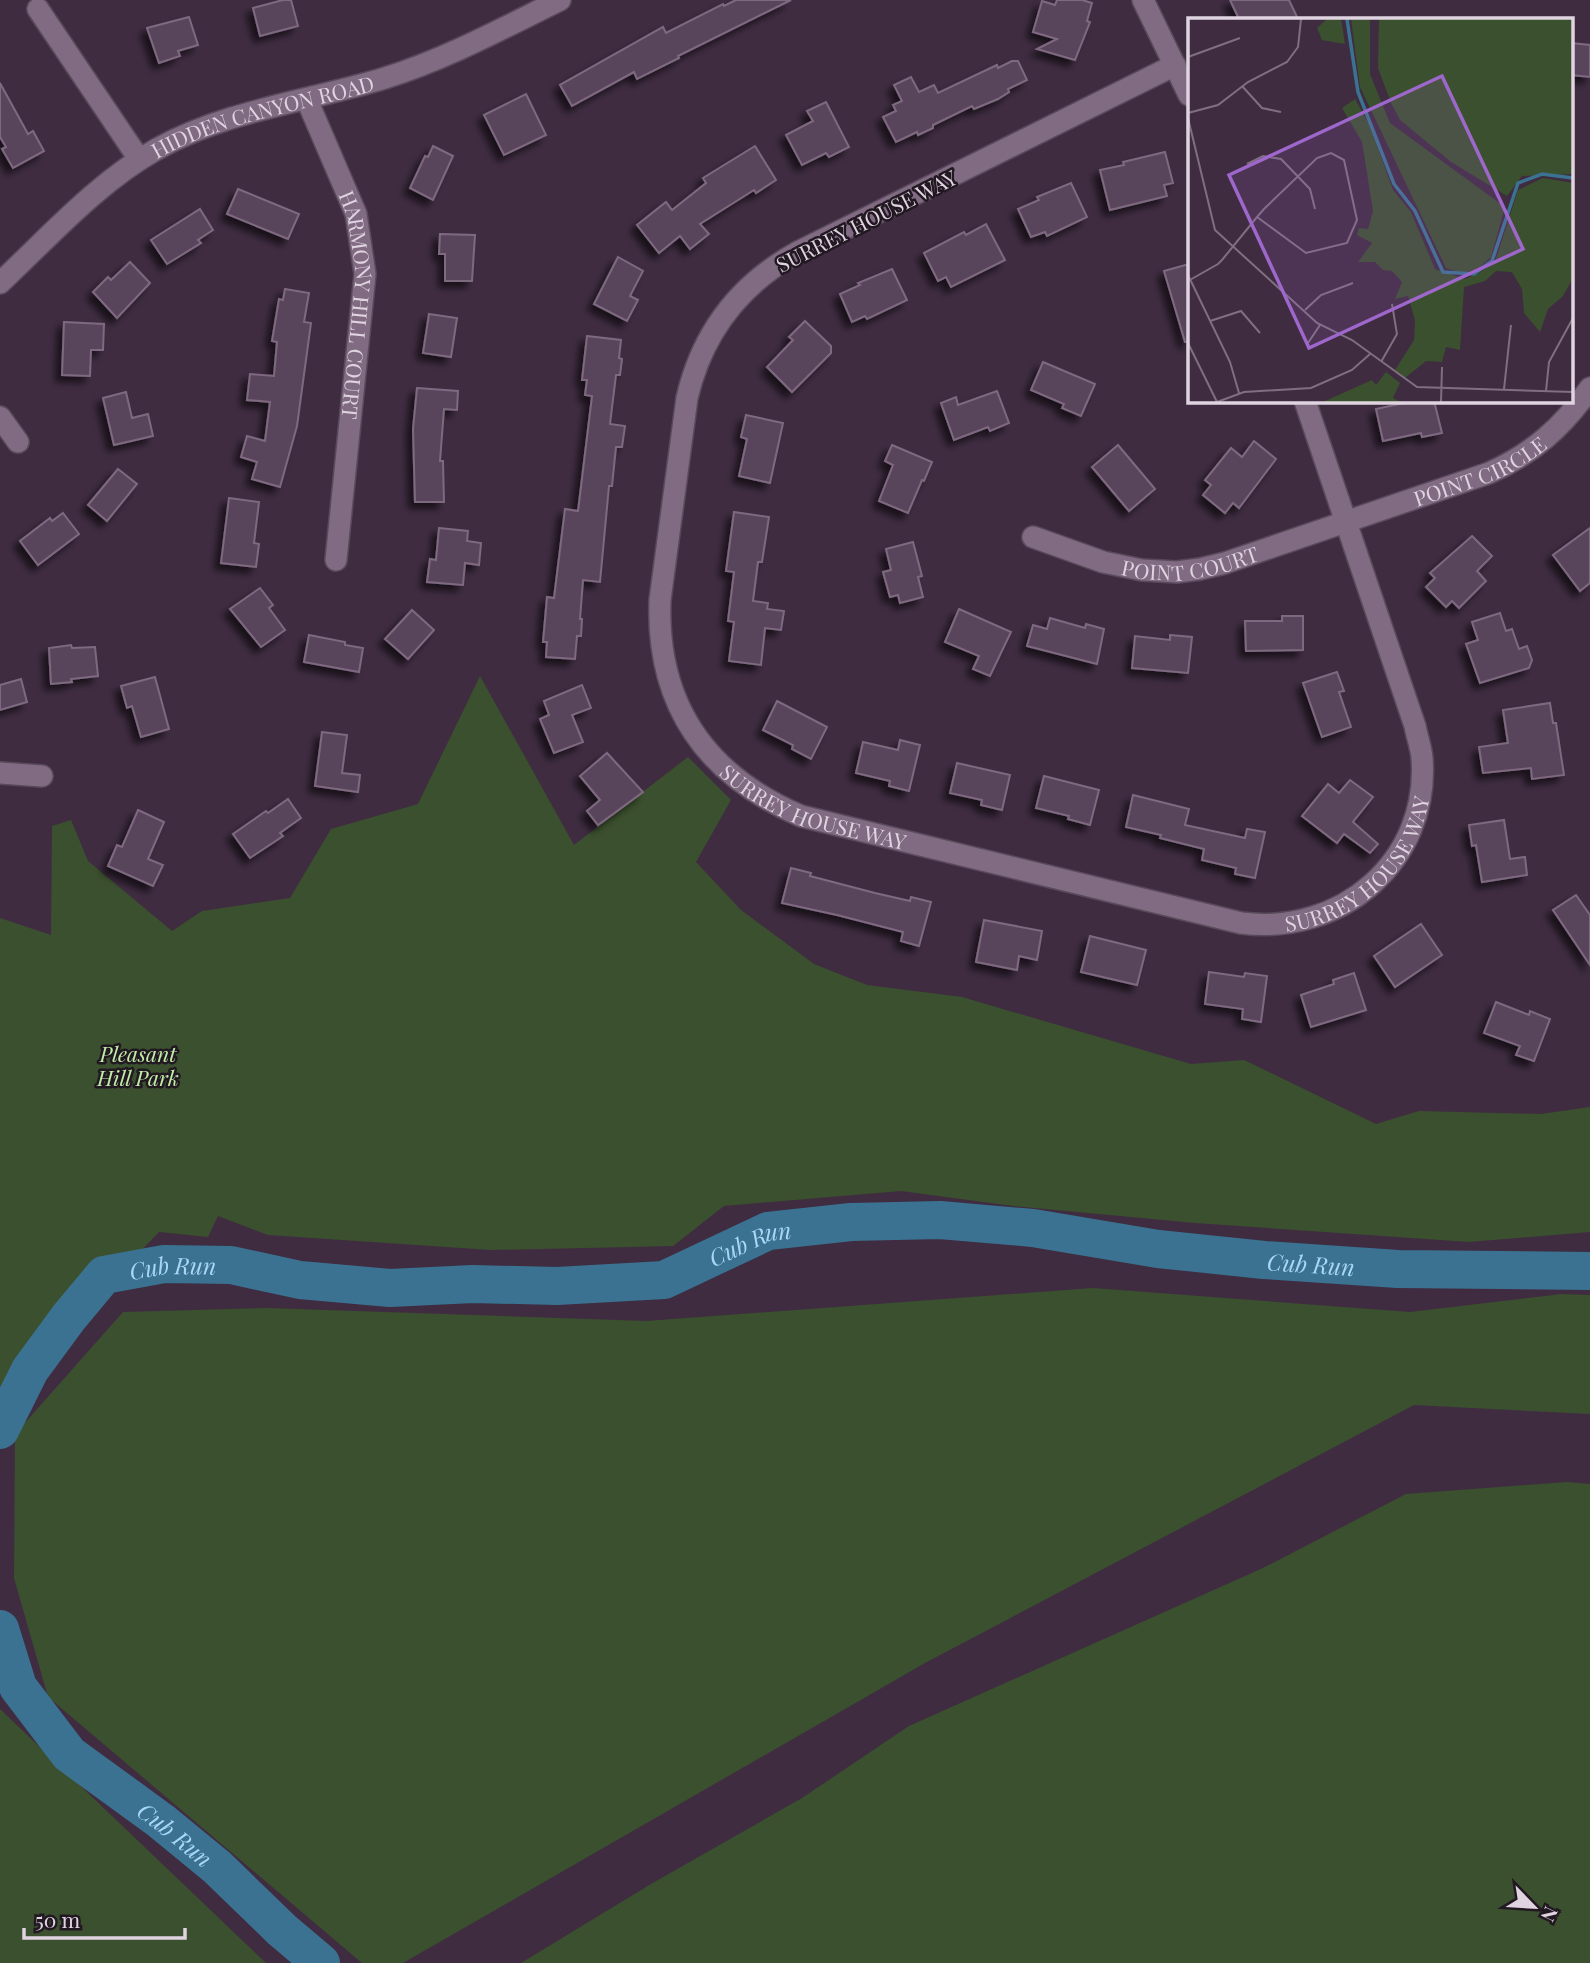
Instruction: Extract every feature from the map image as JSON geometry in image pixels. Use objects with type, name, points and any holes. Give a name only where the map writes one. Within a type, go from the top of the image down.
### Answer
[{"type":"street","name":"HIDDEN CANYON ROAD","points":[[0,283],[112,179],[139,159],[197,131],[242,115],[387,77],[448,54],[560,0]]},
{"type":"street","points":[[1143,0],[1188,93]]},
{"type":"street","points":[[38,9],[139,159]]},
{"type":"street","name":"SURREY HOUSE WAY","points":[[1175,65],[798,252],[774,266],[730,306],[703,348],[692,376],[660,612],[663,658],[677,702],[689,726],[726,771],[761,797],[801,816],[1241,923],[1297,923],[1336,909],[1362,893],[1380,876],[1401,849],[1414,818],[1421,784],[1422,757],[1415,726],[1305,402]]},
{"type":"street","name":"HARMONY HILL COURT","points":[[307,100],[352,201],[365,274],[336,560]]},
{"type":"street","name":"POINT CIRCLE","points":[[1346,522],[1512,463],[1563,423],[1590,388]]},
{"type":"street","points":[[0,417],[18,442]]},
{"type":"street","name":"POINT COURT","points":[[1033,537],[1102,562],[1142,570],[1177,572],[1225,564],[1346,522]]},
{"type":"street","points":[[0,773],[42,776]]},
{"type":"green space","name":"Pleasant Hill Park","points":[[480,676],[574,845],[688,757],[731,800],[696,862],[741,910],[814,964],[867,985],[962,997],[1191,1064],[1244,1060],[1376,1124],[1419,1111],[1541,1114],[1590,1107],[1590,1232],[1469,1242],[1195,1223],[1013,1206],[901,1191],[724,1206],[673,1246],[491,1250],[268,1235],[218,1216],[208,1237],[159,1232],[0,1399],[0,918],[51,935],[52,826],[71,820],[88,861],[172,931],[202,911],[290,898],[331,829],[418,804]]},
{"type":"green space","points":[[1093,1288],[1410,1312],[1561,1294],[1590,1295],[1590,1414],[1414,1405],[925,1663],[403,1963],[362,1963],[48,1697],[14,1578],[15,1434],[123,1312],[267,1308],[646,1321]]},
{"type":"green space","points":[[1567,1482],[1590,1484],[1590,1963],[521,1963],[651,1884],[802,1798],[909,1726],[1263,1568],[1406,1494]]},
{"type":"green space","points":[[0,1709],[266,1963],[0,1963]]},
{"type":"building","points":[[291,0],[298,26],[260,36],[253,8]]},
{"type":"building","points":[[736,0],[791,0],[637,79],[634,72],[572,106],[560,85],[663,27],[666,33]]},
{"type":"building","points":[[1057,0],[1082,0],[1092,3],[1087,21],[1090,22],[1075,60],[1037,49],[1057,39],[1033,32],[1042,1],[1055,5]]},
{"type":"building","points":[[1230,0],[1289,0],[1298,18],[1239,18]]},
{"type":"building","points":[[189,17],[198,45],[178,51],[180,56],[159,63],[147,28]]},
{"type":"building","points":[[1572,43],[1590,45],[1590,77],[1572,75]]},
{"type":"building","points":[[1018,61],[1027,80],[1008,89],[1009,92],[998,99],[974,109],[972,106],[933,125],[933,128],[896,142],[883,117],[896,111],[893,105],[902,101],[894,85],[911,77],[919,92],[934,85],[938,93],[997,65],[998,68]]},
{"type":"building","points":[[0,83],[28,134],[33,131],[44,151],[13,168],[2,149],[6,147],[0,137]]},
{"type":"building","points":[[526,94],[546,135],[504,155],[484,115]]},
{"type":"building","points":[[826,102],[849,147],[829,157],[826,153],[802,165],[786,135],[813,121],[807,111]]},
{"type":"building","points":[[433,146],[453,156],[433,200],[410,188],[425,156],[428,157]]},
{"type":"building","points":[[755,146],[776,180],[756,193],[754,190],[700,224],[709,234],[690,249],[680,236],[659,253],[637,225],[666,202],[672,210],[706,183],[703,178]]},
{"type":"building","points":[[1165,152],[1173,183],[1164,185],[1167,196],[1110,210],[1100,170]]},
{"type":"building","points":[[1071,183],[1087,217],[1047,236],[1045,232],[1031,237],[1018,209],[1039,200],[1037,197]]},
{"type":"building","points":[[238,189],[299,214],[288,239],[227,214]]},
{"type":"building","points":[[200,209],[213,230],[198,240],[201,243],[167,264],[151,240]]},
{"type":"building","points":[[986,224],[1005,260],[951,287],[946,277],[938,281],[924,253]]},
{"type":"building","points":[[440,234],[475,235],[472,281],[445,281],[445,254],[439,254]]},
{"type":"building","points":[[618,257],[643,271],[630,296],[638,300],[627,321],[594,304]]},
{"type":"building","points":[[130,262],[150,283],[117,318],[93,292],[108,277],[111,280]]},
{"type":"building","points":[[1188,264],[1188,342],[1185,342],[1164,271]]},
{"type":"building","points":[[892,269],[907,300],[867,319],[865,316],[852,322],[840,294],[860,285],[858,283]]},
{"type":"building","points":[[285,289],[309,293],[304,322],[311,323],[297,426],[280,487],[252,479],[257,462],[241,457],[247,436],[265,441],[270,402],[247,400],[250,374],[274,376],[277,342],[272,341],[279,299],[283,300]]},
{"type":"building","points":[[429,314],[457,318],[451,357],[423,353]]},
{"type":"building","points":[[805,321],[831,346],[831,353],[792,392],[767,367],[793,340],[789,337]]},
{"type":"building","points":[[64,322],[104,324],[103,350],[91,350],[90,376],[62,375]]},
{"type":"building","points":[[587,336],[621,340],[620,375],[616,375],[610,424],[625,426],[622,447],[616,447],[612,486],[609,486],[600,582],[583,580],[581,636],[577,636],[575,659],[546,657],[547,642],[543,642],[547,597],[554,598],[565,509],[578,511],[592,396],[585,395],[587,380],[582,380]]},
{"type":"building","points":[[1043,362],[1095,384],[1081,416],[1062,408],[1064,404],[1031,390]]},
{"type":"building","points":[[417,388],[458,391],[457,410],[444,409],[440,461],[443,461],[444,502],[415,502],[413,429]]},
{"type":"building","points":[[997,391],[1009,423],[990,431],[988,427],[954,440],[941,403],[956,397],[958,405]]},
{"type":"building","points":[[126,392],[132,418],[148,414],[153,436],[114,445],[103,398]]},
{"type":"building","points":[[1408,402],[1434,402],[1442,433],[1422,437],[1421,433],[1383,441],[1376,409]]},
{"type":"building","points":[[746,415],[783,423],[770,483],[739,476],[747,439],[741,437]]},
{"type":"building","points":[[1254,441],[1276,459],[1239,508],[1233,503],[1225,513],[1203,495],[1211,485],[1205,480],[1231,448],[1242,457]]},
{"type":"building","points":[[892,445],[932,462],[908,513],[879,501],[893,465],[885,461]]},
{"type":"building","points":[[1118,445],[1155,489],[1129,511],[1092,467]]},
{"type":"building","points":[[118,469],[137,484],[107,521],[88,505]]},
{"type":"building","points":[[229,498],[259,502],[254,543],[259,544],[256,567],[221,563]]},
{"type":"building","points":[[734,512],[769,517],[762,562],[758,562],[753,601],[768,603],[767,609],[784,611],[781,630],[765,628],[761,665],[729,661],[734,622],[728,621],[734,572],[726,571]]},
{"type":"building","points":[[63,513],[79,534],[38,565],[20,541],[50,518],[52,521]]},
{"type":"building","points":[[439,528],[468,531],[467,541],[481,543],[479,565],[465,563],[463,585],[427,582],[430,559],[436,560]]},
{"type":"building","points":[[1590,528],[1590,583],[1580,591],[1553,555]]},
{"type":"building","points":[[1472,536],[1492,556],[1477,571],[1486,581],[1459,608],[1452,601],[1446,607],[1426,587],[1435,578],[1430,573]]},
{"type":"building","points":[[913,542],[922,576],[918,577],[923,597],[900,603],[898,595],[890,597],[883,572],[891,570],[886,549]]},
{"type":"building","points":[[260,588],[273,605],[269,608],[285,630],[261,647],[230,609]]},
{"type":"building","points":[[959,609],[1011,632],[990,676],[973,669],[979,656],[945,642]]},
{"type":"building","points":[[412,610],[434,630],[408,659],[385,639]]},
{"type":"building","points":[[1500,613],[1506,631],[1512,629],[1519,649],[1527,646],[1532,660],[1529,668],[1480,683],[1466,644],[1478,640],[1472,622]]},
{"type":"building","points":[[1282,616],[1303,616],[1303,650],[1246,651],[1245,621],[1282,621]]},
{"type":"building","points":[[1050,618],[1085,628],[1086,624],[1104,629],[1097,664],[1027,646],[1033,625],[1047,629]]},
{"type":"building","points":[[309,635],[363,648],[359,672],[304,662]]},
{"type":"building","points":[[1170,635],[1192,637],[1188,673],[1132,668],[1135,636],[1170,640]]},
{"type":"building","points":[[71,645],[72,648],[95,647],[98,676],[51,684],[49,648]]},
{"type":"building","points":[[1337,672],[1344,691],[1339,692],[1351,727],[1322,737],[1303,683]]},
{"type":"building","points":[[155,677],[169,729],[141,737],[132,706],[127,708],[121,686]]},
{"type":"building","points":[[21,679],[27,702],[0,710],[0,685]]},
{"type":"building","points":[[582,685],[591,708],[572,715],[583,742],[554,753],[540,719],[549,715],[544,701]]},
{"type":"building","points":[[777,701],[827,727],[811,759],[792,749],[793,745],[763,730]]},
{"type":"building","points":[[1550,703],[1564,775],[1532,779],[1531,768],[1483,773],[1479,747],[1508,743],[1503,710]]},
{"type":"building","points":[[322,732],[347,735],[342,773],[360,775],[358,792],[315,786]]},
{"type":"building","points":[[900,740],[920,745],[909,791],[889,786],[890,781],[856,773],[863,742],[898,750]]},
{"type":"building","points":[[607,753],[643,792],[598,825],[587,811],[600,800],[580,776]]},
{"type":"building","points":[[957,763],[1010,775],[1002,810],[981,805],[982,800],[950,793]]},
{"type":"building","points":[[1044,776],[1099,790],[1090,825],[1068,819],[1069,816],[1036,808]]},
{"type":"building","points":[[1350,780],[1373,797],[1353,822],[1378,844],[1370,853],[1344,834],[1337,843],[1302,816],[1328,784],[1339,793]]},
{"type":"building","points":[[1133,795],[1189,809],[1185,825],[1245,838],[1247,829],[1265,832],[1255,878],[1235,874],[1236,868],[1202,860],[1204,849],[1126,827]]},
{"type":"building","points":[[288,799],[301,818],[280,833],[283,836],[250,858],[233,834]]},
{"type":"building","points":[[138,810],[164,822],[148,859],[163,865],[153,886],[108,866],[117,845],[122,847]]},
{"type":"building","points":[[1504,820],[1510,859],[1525,857],[1527,875],[1482,882],[1476,845],[1472,846],[1469,825]]},
{"type":"building","points":[[791,868],[811,873],[810,876],[875,893],[910,901],[911,897],[931,902],[919,946],[901,941],[903,932],[782,903]]},
{"type":"building","points":[[1576,895],[1590,915],[1590,965],[1553,910]]},
{"type":"building","points":[[984,920],[1042,931],[1037,960],[1019,956],[1017,970],[976,962]]},
{"type":"building","points":[[1421,924],[1442,955],[1395,987],[1374,956]]},
{"type":"building","points":[[1090,936],[1146,950],[1137,985],[1081,972]]},
{"type":"building","points":[[1209,972],[1244,977],[1245,973],[1267,976],[1261,1022],[1242,1019],[1243,1009],[1205,1004]]},
{"type":"building","points":[[1354,973],[1366,1010],[1311,1027],[1301,995],[1334,984],[1333,980]]},
{"type":"building","points":[[1496,1002],[1529,1015],[1530,1011],[1550,1019],[1534,1061],[1516,1055],[1520,1046],[1484,1033]]},
{"type":"waterway","name":"Cub Run","points":[[0,1430],[30,1370],[104,1275],[164,1264],[231,1265],[300,1280],[390,1288],[473,1284],[557,1286],[664,1280],[768,1231],[851,1222],[940,1220],[1033,1228],[1158,1249],[1264,1260],[1398,1269],[1590,1271]]},
{"type":"waterway","name":"Cub Run","points":[[0,1629],[18,1687],[69,1754],[161,1821],[217,1867],[282,1930],[321,1963]]}]
